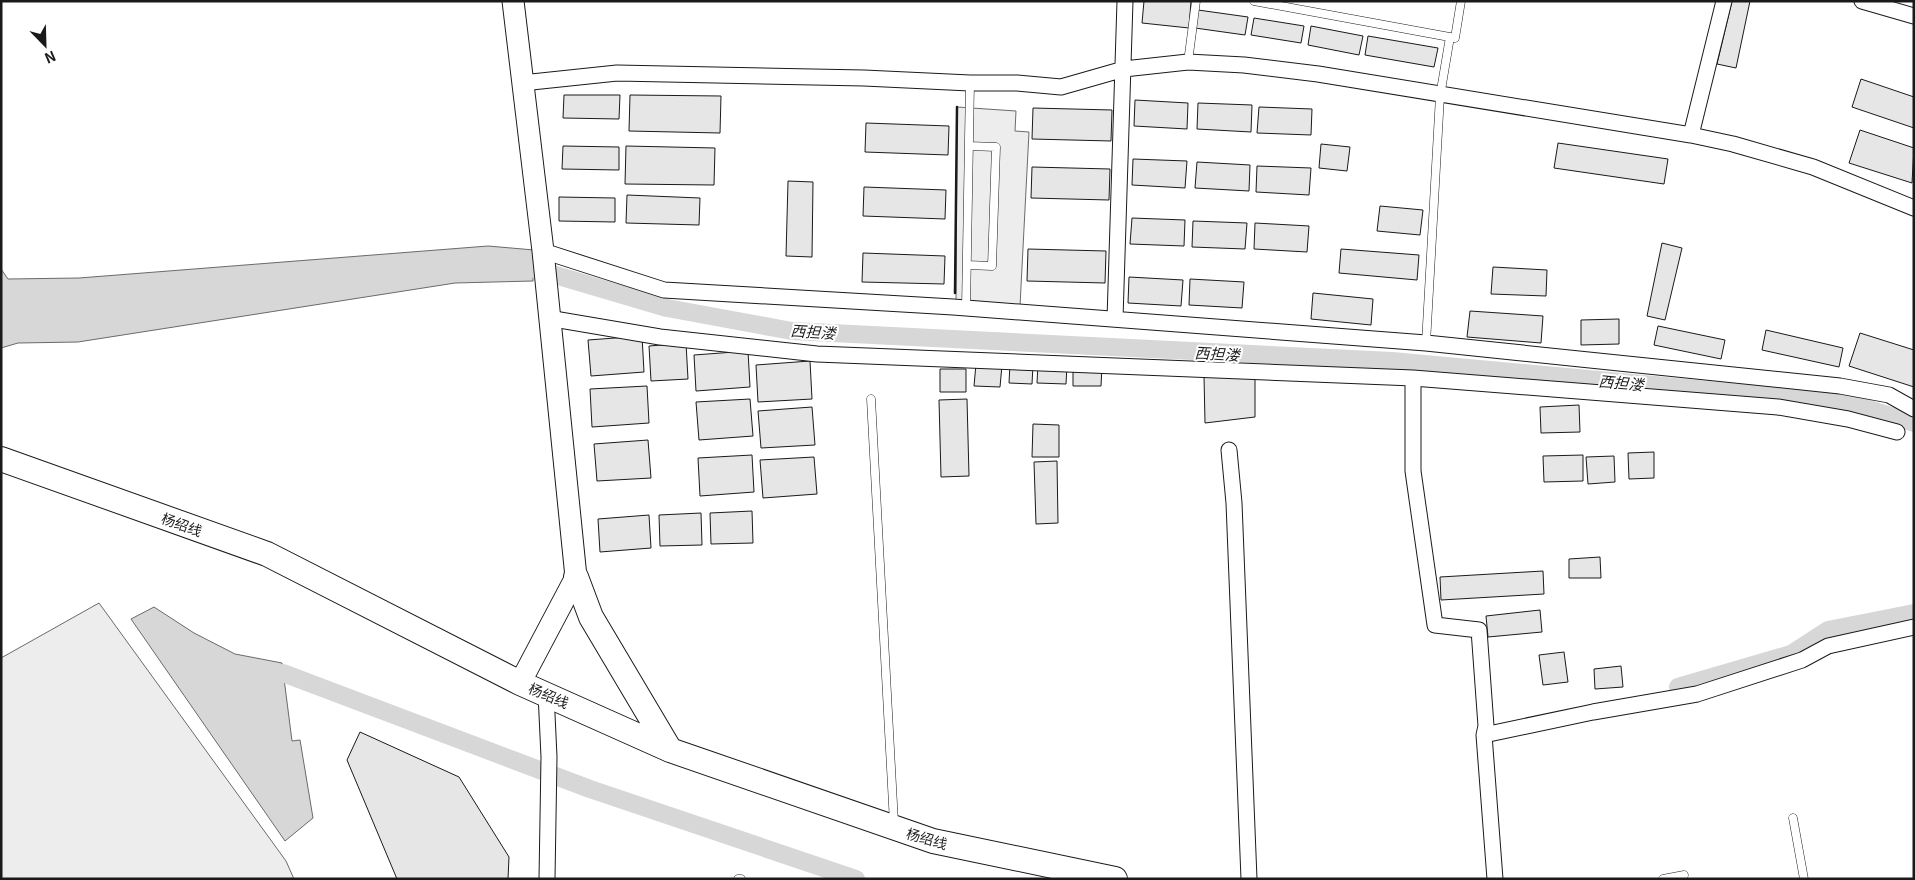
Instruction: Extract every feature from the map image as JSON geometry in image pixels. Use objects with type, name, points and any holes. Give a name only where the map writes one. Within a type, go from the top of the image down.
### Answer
[{"type":"main road","name":"杨绍线","points":[[1,459],[267,554],[520,682],[670,750],[933,841],[1115,879]]},
{"type":"main road","points":[[576,577],[591,617],[670,750]]},
{"type":"street","points":[[513,1],[543,252],[548,318],[576,577],[520,682]]},
{"type":"street","points":[[1115,319],[1125,1]]},
{"type":"street","points":[[1691,135],[1724,1]]},
{"type":"street","points":[[1862,1],[1914,16]]},
{"type":"street","points":[[522,83],[617,73],[864,78],[970,84],[1017,83],[1062,87],[1124,69],[1188,62],[1274,68],[1691,135],[1733,144],[1813,167],[1914,208]]},
{"type":"street","points":[[543,252],[664,290],[966,308],[1426,343],[1840,386],[1889,394],[1914,409]]},
{"type":"street","points":[[548,318],[660,336],[817,354],[1413,378],[1778,407],[1848,419],[1897,432]]},
{"type":"street","points":[[1413,378],[1413,471],[1435,625],[1479,630],[1486,726],[1484,736],[1495,879]]},
{"type":"street","points":[[1229,450],[1234,503],[1249,879]]},
{"type":"street","points":[[1484,736],[1593,712],[1697,694],[1802,660],[1828,646],[1914,627]]},
{"type":"street","points":[[546,693],[549,757],[547,879]]},
{"type":"lane","points":[[1188,62],[1196,1]]},
{"type":"lane","points":[[1254,1],[1455,38],[1461,1]]},
{"type":"lane","points":[[1426,343],[1440,96],[1450,37]]},
{"type":"lane","points":[[966,308],[970,84]]},
{"type":"lane","points":[[967,265],[992,266],[996,147],[969,146]]},
{"type":"lane","points":[[871,399],[894,828]]},
{"type":"lane","points":[[1793,818],[1804,879]]},
{"type":"lane","points":[[1663,879],[1684,876]]},
{"type":"shaded area","points":[[957,107],[1016,111],[1015,131],[1029,132],[1020,306],[956,304]]},
{"type":"shaded area","points":[[488,246],[534,250],[533,281],[455,283],[78,342],[18,343],[1,348],[1,269],[8,279],[79,278]]},
{"type":"shaded area","points":[[99,603],[286,861],[294,879],[1,879],[1,658]]},
{"type":"shaded area","points":[[154,607],[194,633],[235,654],[282,663],[292,741],[300,740],[313,818],[285,841],[131,619]]},
{"type":"building","points":[[1144,1],[1191,1],[1189,28],[1142,23]]},
{"type":"building","points":[[1732,1],[1750,1],[1736,68],[1717,64]]},
{"type":"building","points":[[1198,10],[1248,17],[1245,35],[1195,28]]},
{"type":"building","points":[[1254,18],[1304,26],[1301,43],[1251,35]]},
{"type":"building","points":[[1311,26],[1363,36],[1359,55],[1308,45]]},
{"type":"building","points":[[1368,36],[1438,48],[1434,67],[1365,55]]},
{"type":"building","points":[[1861,79],[1914,97],[1914,128],[1852,107]]},
{"type":"building","points":[[564,95],[620,95],[619,119],[563,118]]},
{"type":"building","points":[[630,95],[721,96],[720,133],[629,131]]},
{"type":"building","points":[[1135,100],[1188,103],[1187,129],[1134,126]]},
{"type":"building","points":[[1198,103],[1252,105],[1251,132],[1197,129]]},
{"type":"building","points":[[1259,107],[1312,109],[1311,135],[1257,133]]},
{"type":"building","points":[[1033,108],[1112,110],[1111,141],[1032,139]]},
{"type":"building","points":[[866,123],[949,126],[948,155],[865,152]]},
{"type":"building","points":[[1860,130],[1914,148],[1912,183],[1849,163]]},
{"type":"building","points":[[1558,143],[1668,159],[1664,184],[1554,168]]},
{"type":"building","points":[[1321,144],[1350,147],[1347,171],[1319,168]]},
{"type":"building","points":[[563,146],[619,147],[619,170],[562,169]]},
{"type":"building","points":[[626,146],[715,148],[714,185],[625,184]]},
{"type":"building","points":[[1133,159],[1187,161],[1185,188],[1132,185]]},
{"type":"building","points":[[1197,162],[1250,165],[1249,191],[1195,188]]},
{"type":"building","points":[[1257,166],[1311,168],[1309,195],[1256,192]]},
{"type":"building","points":[[1032,167],[1110,169],[1109,200],[1031,198]]},
{"type":"building","points":[[788,181],[813,182],[812,257],[786,256]]},
{"type":"building","points":[[864,187],[946,190],[945,219],[863,216]]},
{"type":"building","points":[[627,195],[700,198],[699,225],[626,223]]},
{"type":"building","points":[[559,197],[615,198],[615,222],[559,221]]},
{"type":"building","points":[[1380,206],[1423,210],[1420,235],[1377,231]]},
{"type":"building","points":[[1132,218],[1185,220],[1184,246],[1130,244]]},
{"type":"building","points":[[1193,221],[1247,223],[1245,249],[1192,247]]},
{"type":"building","points":[[1255,223],[1309,226],[1307,252],[1254,249]]},
{"type":"building","points":[[1662,243],[1682,248],[1665,320],[1647,316]]},
{"type":"building","points":[[1028,249],[1106,251],[1105,283],[1027,281]]},
{"type":"building","points":[[1341,249],[1419,255],[1417,280],[1339,273]]},
{"type":"building","points":[[863,253],[945,256],[944,284],[862,282]]},
{"type":"building","points":[[1493,267],[1547,270],[1546,296],[1491,294]]},
{"type":"building","points":[[1129,277],[1183,280],[1181,306],[1128,303]]},
{"type":"building","points":[[1190,279],[1244,282],[1242,308],[1189,305]]},
{"type":"building","points":[[1313,293],[1373,299],[1371,325],[1311,319]]},
{"type":"building","points":[[1470,311],[1543,316],[1541,343],[1467,337]]},
{"type":"building","points":[[1619,319],[1619,344],[1581,345],[1581,320]]},
{"type":"building","points":[[1658,326],[1725,340],[1721,359],[1654,345]]},
{"type":"building","points":[[1766,330],[1843,348],[1839,367],[1762,350]]},
{"type":"building","points":[[1860,333],[1914,350],[1914,387],[1849,366]]},
{"type":"building","points":[[642,336],[644,372],[591,376],[588,340]]},
{"type":"building","points":[[686,343],[688,379],[651,381],[649,346]]},
{"type":"building","points":[[748,351],[750,387],[696,391],[694,355]]},
{"type":"building","points":[[810,361],[812,399],[758,402],[756,365]]},
{"type":"building","points":[[976,364],[1002,365],[1000,387],[974,386]]},
{"type":"building","points":[[1010,364],[1033,365],[1032,384],[1009,383]]},
{"type":"building","points":[[1038,364],[1067,365],[1066,384],[1037,383]]},
{"type":"building","points":[[1073,366],[1102,366],[1101,386],[1073,386]]},
{"type":"building","points":[[940,369],[966,369],[966,392],[940,392]]},
{"type":"building","points":[[1255,375],[1255,417],[1205,423],[1204,376]]},
{"type":"building","points":[[647,386],[649,423],[592,427],[590,389]]},
{"type":"building","points":[[750,399],[753,436],[699,440],[696,402]]},
{"type":"building","points":[[967,399],[969,476],[941,477],[939,400]]},
{"type":"building","points":[[1579,405],[1580,432],[1541,433],[1540,407]]},
{"type":"building","points":[[812,407],[815,445],[761,448],[758,411]]},
{"type":"building","points":[[1033,424],[1059,425],[1059,457],[1032,457]]},
{"type":"building","points":[[648,440],[651,478],[597,481],[594,444]]},
{"type":"building","points":[[1654,452],[1654,478],[1629,479],[1628,453]]},
{"type":"building","points":[[752,455],[754,492],[700,496],[698,458]]},
{"type":"building","points":[[1583,455],[1583,481],[1544,482],[1543,456]]},
{"type":"building","points":[[1614,456],[1615,482],[1588,484],[1586,457]]},
{"type":"building","points":[[814,457],[817,494],[763,498],[760,460]]},
{"type":"building","points":[[1057,461],[1058,523],[1036,524],[1034,462]]},
{"type":"building","points":[[752,511],[753,543],[711,544],[710,513]]},
{"type":"building","points":[[701,513],[702,545],[660,546],[659,515]]},
{"type":"building","points":[[649,515],[651,548],[600,552],[598,519]]},
{"type":"building","points":[[1600,557],[1601,578],[1569,578],[1569,559]]},
{"type":"building","points":[[1543,571],[1544,594],[1441,600],[1440,577]]},
{"type":"building","points":[[1540,610],[1542,632],[1488,637],[1486,616]]},
{"type":"building","points":[[1564,652],[1568,682],[1543,685],[1539,655]]},
{"type":"building","points":[[1621,666],[1623,687],[1595,689],[1594,669]]},
{"type":"building","points":[[360,732],[459,777],[509,857],[508,879],[397,879],[347,760]]},
{"type":"waterway","name":"西担溇","points":[[535,269],[667,308],[792,331],[1392,361],[1849,403],[1914,423]]},
{"type":"waterway","name":"西担溇","points":[[1678,687],[1791,654],[1828,630],[1914,613]]},
{"type":"waterway","points":[[283,673],[590,789],[856,879]]},
{"type":"wall","points":[[955,293],[957,107]]}]
